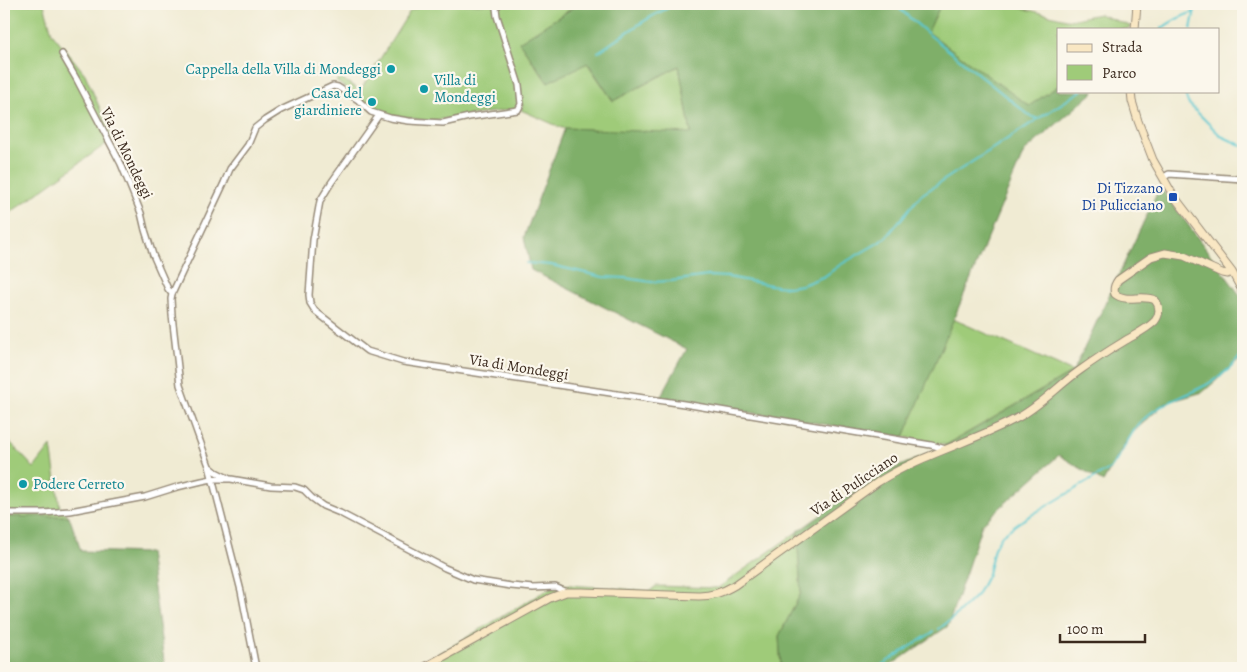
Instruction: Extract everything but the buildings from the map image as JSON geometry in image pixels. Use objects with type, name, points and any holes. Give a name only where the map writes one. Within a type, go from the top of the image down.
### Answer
[{"type":"street","name":"Via di Mondeggi","points":[[256,668],[241,591],[216,491],[180,385],[172,294],[230,169],[248,145],[255,128],[281,110],[333,86],[338,87],[358,100],[371,112],[409,121],[443,123],[518,110],[521,104],[519,85],[497,16],[496,8],[499,4]]},
{"type":"street","points":[[1135,28],[1137,4]]},
{"type":"street","name":"Via di Mondeggi","points":[[62,54],[121,164],[141,213],[153,256],[172,294]]},
{"type":"street","points":[[1131,92],[1138,121],[1154,160],[1173,195],[1232,272],[1243,292]]},
{"type":"street","name":"Via di Mondeggi","points":[[379,115],[320,201],[313,240],[309,295],[310,303],[315,311],[367,351],[403,362],[684,404],[947,449]]},
{"type":"street","points":[[1164,177],[1169,174],[1243,179]]},
{"type":"street","name":"Via di Pulicciano","points":[[423,668],[550,598],[566,592],[700,596],[718,594],[735,584],[878,482],[906,465],[993,430],[1026,413],[1078,372],[1154,322],[1159,310],[1155,300],[1148,298],[1120,298],[1115,294],[1114,289],[1118,280],[1151,257],[1165,253],[1177,254],[1222,273],[1232,272]]},
{"type":"street","points":[[209,466],[222,476],[231,479],[271,486],[296,487],[304,490],[323,506],[445,568],[474,580],[533,588],[556,586],[566,592]]},
{"type":"street","points":[[4,513],[70,511],[145,497],[195,482],[212,479],[231,479]]},
{"type":"street","points":[[195,482],[209,485],[216,491]]},
{"type":"green space","points":[[4,4],[44,4],[52,33],[85,74],[113,139],[4,217]]},
{"type":"green space","points":[[426,4],[579,4],[519,42],[547,82],[587,63],[613,101],[679,66],[691,134],[562,128],[521,110],[523,104],[515,109],[429,121],[378,113],[336,81],[341,78],[360,91],[410,11]]},
{"type":"green space","points":[[579,4],[941,4],[928,32],[1029,106],[1057,87],[1057,92],[1094,92],[1024,152],[904,437],[660,398],[687,349],[531,270],[524,237],[565,128],[691,133],[679,66],[613,101],[588,63],[548,82],[519,42]]},
{"type":"green space","points":[[941,4],[1005,4],[1070,20],[1099,14],[1130,26],[1130,28],[1057,28],[1057,87],[1029,106],[927,32]]},
{"type":"green space","points":[[1160,187],[1243,299],[1243,357],[1203,392],[1165,403],[1130,435],[1103,482],[1059,455],[982,524],[948,626],[887,668],[781,668],[779,636],[801,593],[797,532],[874,478],[947,445],[1073,372]]},
{"type":"green space","points":[[953,319],[1073,372],[946,445],[904,437]]},
{"type":"green space","points":[[8,440],[34,468],[51,446],[60,508],[69,516],[4,517]]},
{"type":"green space","points":[[69,516],[81,551],[149,553],[165,668],[4,668],[4,517]]},
{"type":"green space","points":[[797,532],[801,593],[779,636],[781,668],[415,668],[557,584],[650,591],[656,586],[718,588]]},
{"type":"waterway","points":[[598,52],[646,20],[677,4]]},
{"type":"waterway","points":[[894,4],[1029,115],[1037,119]]},
{"type":"waterway","points":[[1191,28],[1196,4]]},
{"type":"waterway","points":[[1163,28],[1176,19],[1194,12]]},
{"type":"waterway","points":[[526,263],[551,265],[603,277],[652,282],[708,276],[728,277],[776,286],[802,285],[825,276],[878,243],[886,237],[921,195],[1079,92]]},
{"type":"waterway","points":[[1184,92],[1188,103],[1221,136],[1243,146]]},
{"type":"waterway","points":[[939,629],[977,595],[988,574],[994,548],[1002,535],[1018,523],[1111,468],[1135,429],[1145,418],[1164,405],[1215,380],[1243,354]]},
{"type":"waterway","points":[[877,668],[933,632]]},
{"type":"place","name":"Cappella della Villa di Mondeggi","points":[[391,69]]},
{"type":"place","name":"Villa di Mondeggi","points":[[424,89]]},
{"type":"place","name":"Casa del giardiniere","points":[[372,102]]},
{"type":"place","name":"Di Tizzano Di Pulicciano","points":[[1173,197]]},
{"type":"place","name":"Podere Cerreto","points":[[23,484]]}]
